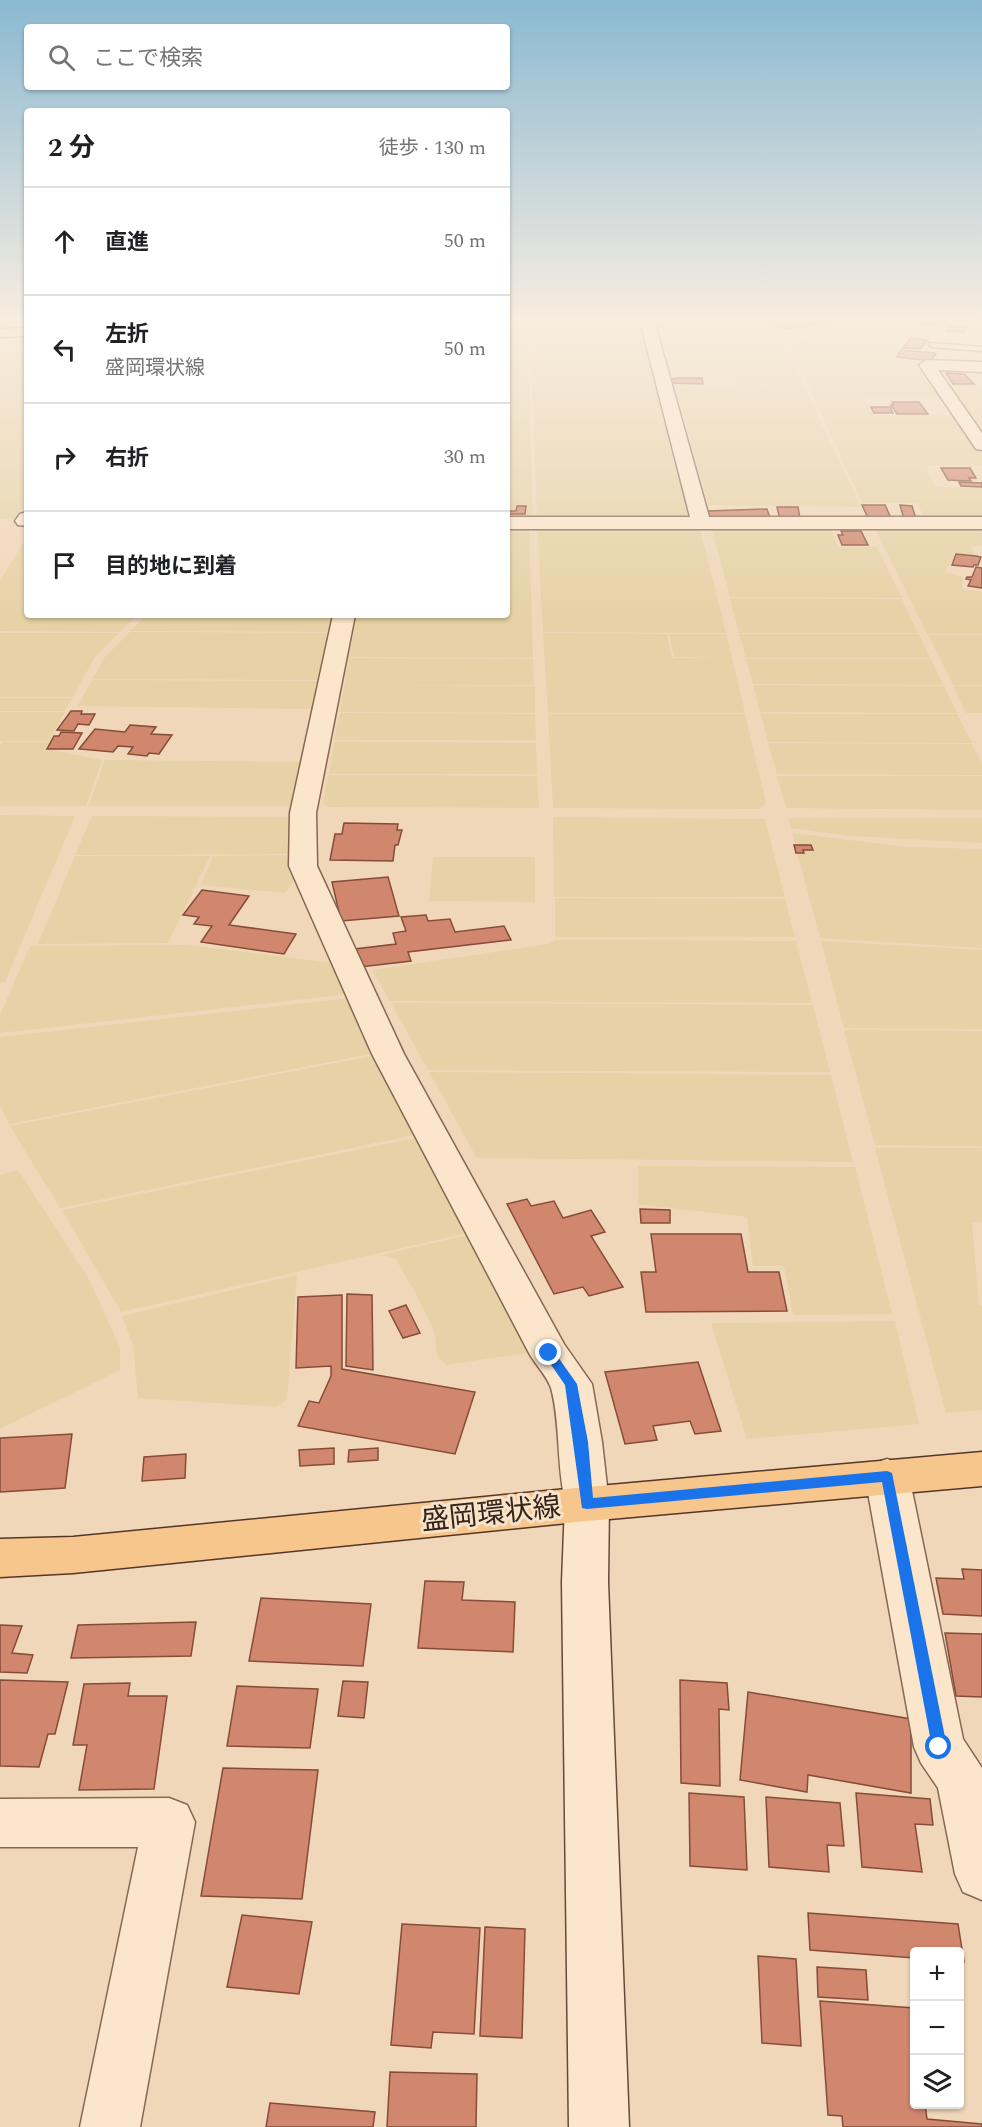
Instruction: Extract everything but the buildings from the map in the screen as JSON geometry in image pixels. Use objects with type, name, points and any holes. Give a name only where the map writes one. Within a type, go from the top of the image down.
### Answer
[{"type":"main road","name":"盛岡環状線","points":[[0,1558],[73,1555],[587,1504],[982,1469]]},
{"type":"street","points":[[673,416],[701,523]]},
{"type":"street","points":[[962,416],[982,446]]},
{"type":"street","points":[[510,523],[982,523]]},
{"type":"street","points":[[343,618],[303,813],[303,866],[388,1054],[549,1353],[571,1384],[581,1442],[587,1504],[585,1582],[599,2127]]},
{"type":"street","points":[[887,1476],[939,1747],[972,1778],[982,1874]]},
{"type":"street","points":[[0,1823],[169,1822],[110,2127]]},
{"type":"shaded area","points":[[0,416],[24,416],[24,516],[16,519],[0,519]]},
{"type":"shaded area","points":[[510,416],[530,416],[533,521],[510,520]]},
{"type":"shaded area","points":[[533,416],[668,416],[693,519],[537,521]]},
{"type":"shaded area","points":[[684,416],[818,416],[861,507],[708,505]]},
{"type":"shaded area","points":[[822,416],[960,416],[982,449],[982,466],[928,465],[927,470],[934,487],[982,488],[982,522],[926,521],[917,503],[862,503]]},
{"type":"shaded area","points":[[972,416],[982,416],[982,432]]},
{"type":"shaded area","points":[[510,526],[529,526],[533,658],[349,657],[356,618],[510,618]]},
{"type":"shaded area","points":[[537,526],[700,528],[726,633],[543,632]]},
{"type":"shaded area","points":[[711,526],[830,526],[838,547],[877,547],[902,598],[730,597]]},
{"type":"shaded area","points":[[874,527],[982,527],[982,546],[971,546],[975,555],[955,553],[945,572],[963,577],[962,589],[982,591],[982,634],[927,634]]},
{"type":"shaded area","points":[[24,542],[24,618],[134,618],[120,632],[0,631],[0,581]]},
{"type":"shaded area","points":[[730,598],[902,599],[918,633],[739,633]]},
{"type":"shaded area","points":[[144,618],[339,618],[336,632],[130,631]]},
{"type":"shaded area","points":[[130,632],[336,633],[326,680],[93,679],[104,658]]},
{"type":"shaded area","points":[[0,633],[119,633],[94,658],[73,697],[0,697]]},
{"type":"shaded area","points":[[543,633],[667,634],[672,658],[732,658],[745,713],[548,713]]},
{"type":"shaded area","points":[[669,634],[726,634],[732,658],[674,657]]},
{"type":"shaded area","points":[[739,634],[919,634],[930,658],[746,658]]},
{"type":"shaded area","points":[[928,635],[982,635],[982,685],[953,685]]},
{"type":"shaded area","points":[[349,658],[533,659],[534,685],[349,685],[535,686],[535,713],[340,712]]},
{"type":"shaded area","points":[[746,659],[931,659],[943,685],[753,684]]},
{"type":"shaded area","points":[[92,680],[325,681],[320,709],[78,706]]},
{"type":"shaded area","points":[[753,685],[944,686],[957,713],[760,712]]},
{"type":"shaded area","points":[[953,686],[982,686],[982,713],[966,713]]},
{"type":"shaded area","points":[[0,698],[72,698],[65,711],[0,711]]},
{"type":"shaded area","points":[[0,712],[65,712],[49,741],[0,741]]},
{"type":"shaded area","points":[[340,713],[535,714],[536,740],[334,740]]},
{"type":"shaded area","points":[[548,714],[745,714],[766,803],[759,809],[553,808]]},
{"type":"shaded area","points":[[761,714],[957,714],[972,743],[768,742]]},
{"type":"shaded area","points":[[2,742],[49,742],[46,749],[102,760],[86,806],[0,806],[0,746]]},
{"type":"shaded area","points":[[334,742],[536,743],[537,774],[329,774]]},
{"type":"shaded area","points":[[768,743],[972,744],[982,765],[982,775],[777,774]]},
{"type":"shaded area","points":[[105,760],[308,762],[300,806],[89,806]]},
{"type":"shaded area","points":[[328,775],[537,776],[539,808],[329,807],[323,804]]},
{"type":"shaded area","points":[[777,776],[982,776],[982,810],[786,808]]},
{"type":"shaded area","points":[[0,815],[75,816],[5,982],[0,982]]},
{"type":"shaded area","points":[[92,816],[295,817],[299,854],[75,855]]},
{"type":"shaded area","points":[[553,817],[765,819],[785,897],[554,897]]},
{"type":"shaded area","points":[[788,818],[982,818],[982,843],[851,836],[791,828]]},
{"type":"shaded area","points":[[792,833],[907,847],[982,849],[982,948],[820,938]]},
{"type":"shaded area","points":[[299,855],[302,869],[285,893],[201,885],[213,856]]},
{"type":"shaded area","points":[[75,856],[210,856],[168,943],[38,944]]},
{"type":"shaded area","points":[[433,857],[535,857],[535,902],[429,901]]},
{"type":"shaded area","points":[[555,898],[785,899],[795,937],[555,937]]},
{"type":"shaded area","points":[[555,940],[796,941],[812,1003],[390,1001],[372,970],[549,944]]},
{"type":"shaded area","points":[[821,941],[982,950],[982,1029],[844,1028]]},
{"type":"shaded area","points":[[188,945],[334,963],[350,994],[0,1033],[0,1015],[30,946]]},
{"type":"shaded area","points":[[352,998],[381,1052],[9,1124],[0,1105],[0,1037]]},
{"type":"shaded area","points":[[391,1003],[813,1005],[830,1072],[428,1070]]},
{"type":"shaded area","points":[[844,1030],[982,1031],[982,1146],[875,1145]]},
{"type":"shaded area","points":[[382,1054],[424,1133],[60,1208],[10,1126]]},
{"type":"shaded area","points":[[429,1072],[831,1075],[853,1162],[477,1158]]},
{"type":"shaded area","points":[[426,1136],[476,1231],[121,1312],[62,1210]]},
{"type":"shaded area","points":[[875,1148],[982,1148],[982,1222],[972,1222],[979,1305],[982,1306],[982,1410],[946,1413]]},
{"type":"shaded area","points":[[638,1166],[855,1167],[892,1314],[793,1315],[784,1266],[753,1266],[747,1217],[638,1204]]},
{"type":"shaded area","points":[[18,1170],[90,1281],[120,1348],[120,1370],[0,1429],[0,1175]]},
{"type":"shaded area","points":[[477,1233],[539,1351],[446,1365],[437,1355],[434,1330],[395,1258],[382,1255]]},
{"type":"shaded area","points":[[297,1275],[287,1399],[277,1407],[138,1398],[133,1345],[122,1316]]},
{"type":"shaded area","points":[[895,1321],[919,1424],[747,1439],[711,1323]]},
{"type":"route","points":[[549,1353],[571,1384],[581,1442],[587,1504],[887,1476],[939,1747]]}]
